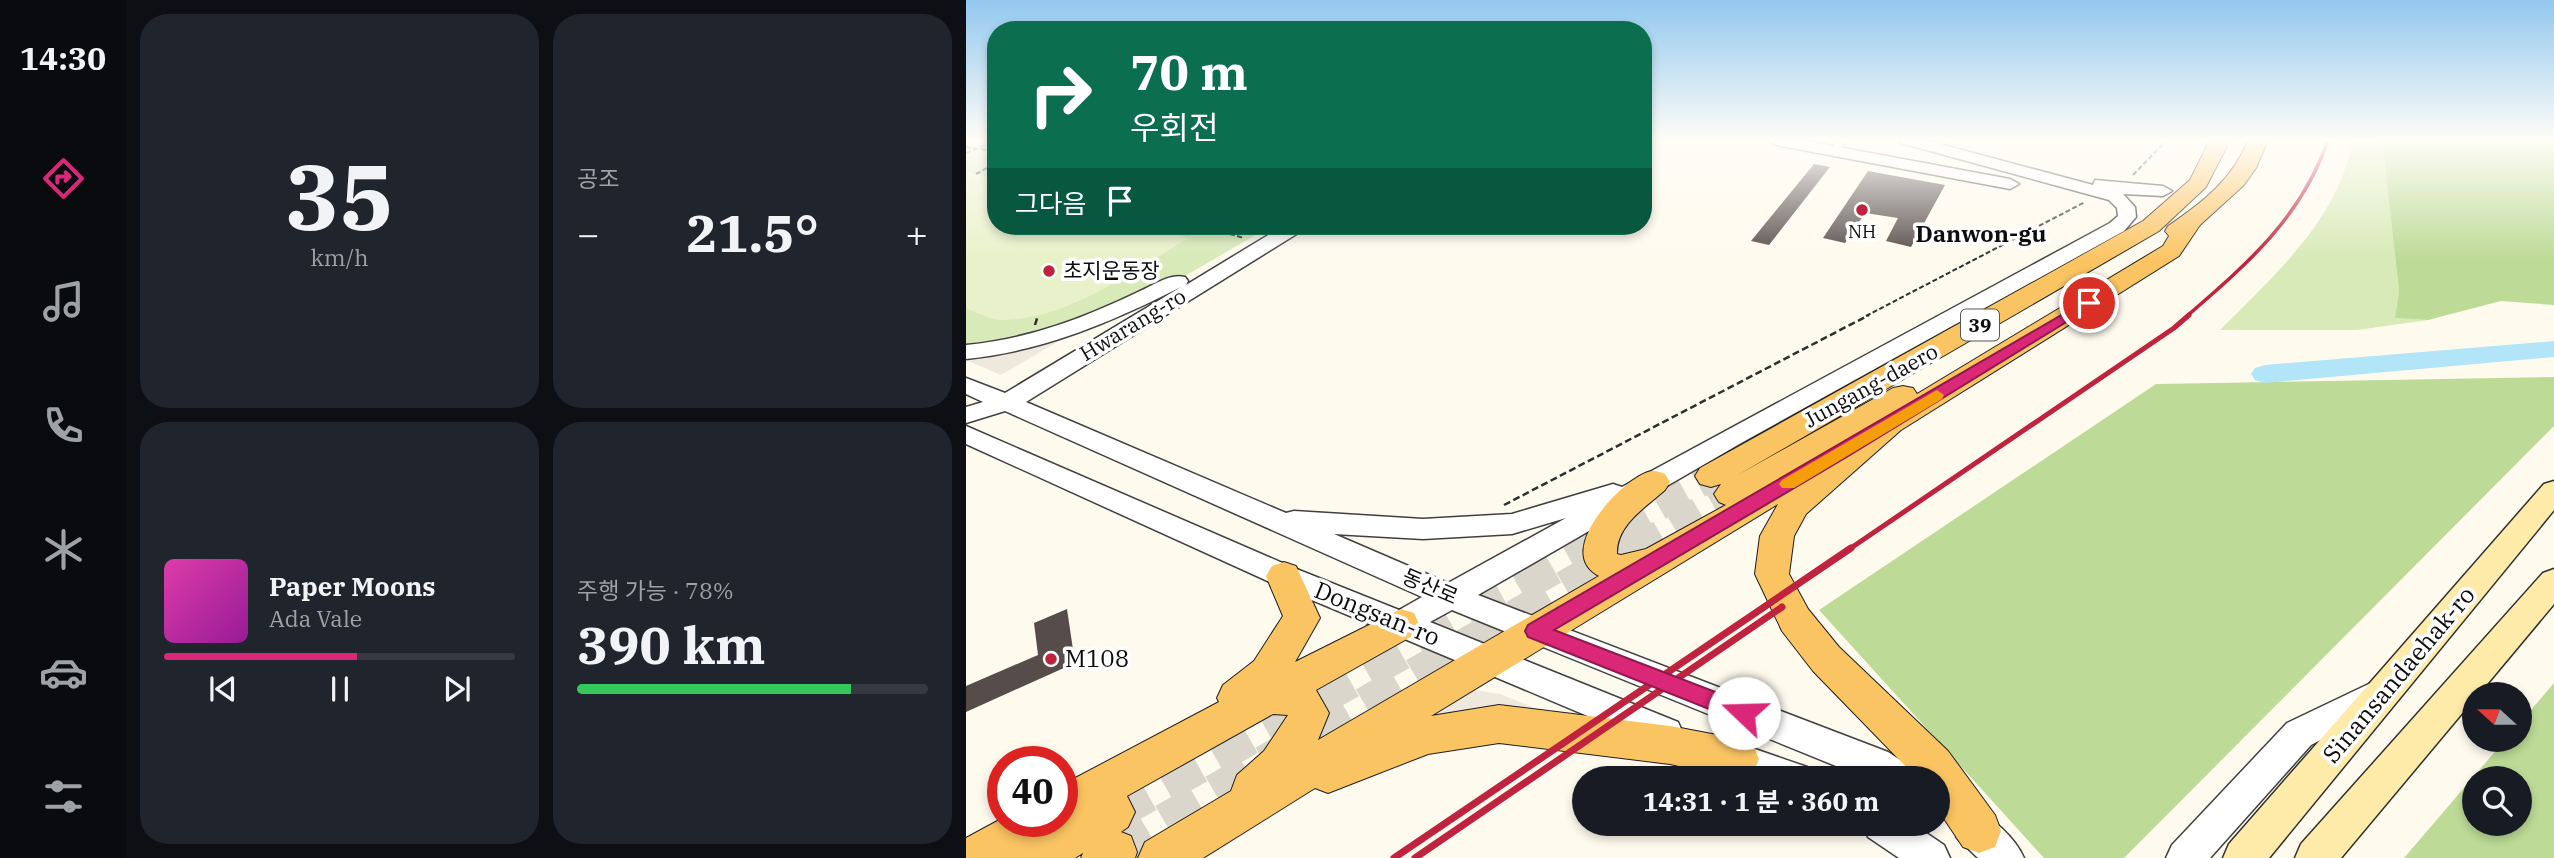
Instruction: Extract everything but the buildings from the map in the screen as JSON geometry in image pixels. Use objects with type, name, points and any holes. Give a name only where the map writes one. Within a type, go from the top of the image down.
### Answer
[{"type":"main road","points":[[2117,227],[2132,219],[2175,180]]},
{"type":"main road","name":"Jungang-daero","points":[[2200,180],[2151,226],[1720,485],[2102,280],[2191,221],[2236,180]]},
{"type":"main road","points":[[1166,855],[1535,631],[1891,423],[2171,251],[2191,221]]},
{"type":"main road","points":[[1891,423],[1794,506],[1777,536],[1772,574],[1795,620],[1826,659],[1933,765],[1979,831]]},
{"type":"main road","points":[[1654,482],[1608,524],[1598,548],[1600,561],[1618,570],[1658,561]]},
{"type":"main road","name":"Sinansandaehak-ro","points":[[2243,858],[2554,491]]},
{"type":"main road","points":[[1185,742],[1268,673],[1302,618],[1284,576]]},
{"type":"main road","points":[[2315,858],[2336,843],[2554,582]]},
{"type":"main road","points":[[1078,800],[1401,624]]},
{"type":"main road","points":[[1166,855],[1264,781],[1302,734],[1308,713],[1299,698],[1268,696]]},
{"type":"main road","points":[[1166,855],[1332,771],[1428,735],[1500,724],[1670,745],[1738,759]]},
{"type":"main road","points":[[974,858],[1012,837]]},
{"type":"main road","points":[[1031,858],[1111,840]]},
{"type":"street","points":[[1993,180],[2010,184]]},
{"type":"street","points":[[2068,180],[2108,190],[2163,191]]},
{"type":"street","points":[[1401,624],[2117,227],[2127,217],[2126,206],[2108,190],[2072,180]]},
{"type":"street","name":"Hwarang-ro","points":[[998,398],[1178,281],[1255,235]]},
{"type":"street","name":"Hwarang-ro","points":[[966,415],[1280,235]]},
{"type":"street","points":[[966,352],[1041,340],[1087,324],[1178,281]]},
{"type":"street","name":"동산로","points":[[966,384],[1451,597],[1879,766]]},
{"type":"street","points":[[966,407],[998,398]]},
{"type":"street","name":"Dongsan-ro","points":[[966,434],[1284,576],[1642,724],[1758,766]]},
{"type":"street","points":[[1275,520],[1423,529],[1512,524],[1654,482]]},
{"type":"street","points":[[2185,858],[2299,734],[2385,691]]},
{"type":"street","points":[[1950,812],[1979,831],[2005,858]]},
{"type":"street","points":[[1898,836],[1929,857]]},
{"type":"path","points":[[1499,508],[2126,180]]},
{"type":"path","points":[[1234,235],[1248,239]]},
{"type":"green space","name":"초지운동장","points":[[966,180],[987,180],[987,235],[1256,235],[1173,283],[1057,331],[966,347]]},
{"type":"green space","name":"초지운동장","points":[[966,180],[987,180],[987,235],[1178,235],[1189,238],[1100,291],[1052,311],[1027,318],[1002,320],[966,308]]},
{"type":"green space","points":[[2340,180],[2387,180],[2399,291],[2395,318],[2428,320],[2357,330],[2220,330],[2282,267],[2319,221]]},
{"type":"green space","points":[[2387,180],[2554,180],[2554,305],[2501,301],[2428,320],[2395,318],[2399,291]]},
{"type":"green space","points":[[2554,377],[2554,426],[2124,858],[2044,858],[1819,610],[2156,384]]},
{"type":"green space","points":[[2554,683],[2554,858],[2404,858],[2462,790],[2462,836],[2532,836],[2532,766],[2483,766],[2495,752],[2532,752],[2532,709]]},
{"type":"shaded area","points":[[1064,338],[1001,375],[966,360],[966,356],[1003,352]]},
{"type":"shaded area","points":[[1461,688],[1500,694],[1561,718],[1369,748]]},
{"type":"waterway","points":[[2265,374],[2554,349]]},
{"type":"tunnel","points":[[1580,550],[1711,476]]},
{"type":"tunnel","points":[[1635,550],[1730,494]]},
{"type":"tunnel","points":[[1113,812],[1583,548]]},
{"type":"tunnel","points":[[1115,852],[1638,548]]},
{"type":"railway","points":[[2187,316],[2251,258],[2288,216],[2310,180]]},
{"type":"railway","points":[[1848,550],[2174,328],[2189,315]]},
{"type":"railway","points":[[1394,858],[1851,548]]},
{"type":"railway","points":[[1415,858],[1782,607]]},
{"type":"slow traffic","points":[[1788,484],[1937,395]]},
{"type":"place","name":"NH","points":[[1862,210]]},
{"type":"place","name":"초지운동장","points":[[1049,271]]},
{"type":"place","name":"M108","points":[[1051,659]]},
{"type":"district","name":"Danwon-gu","points":[[1981,234]]},
{"type":"route","points":[[1744,713],[1535,631],[1844,451],[2089,303]]}]
